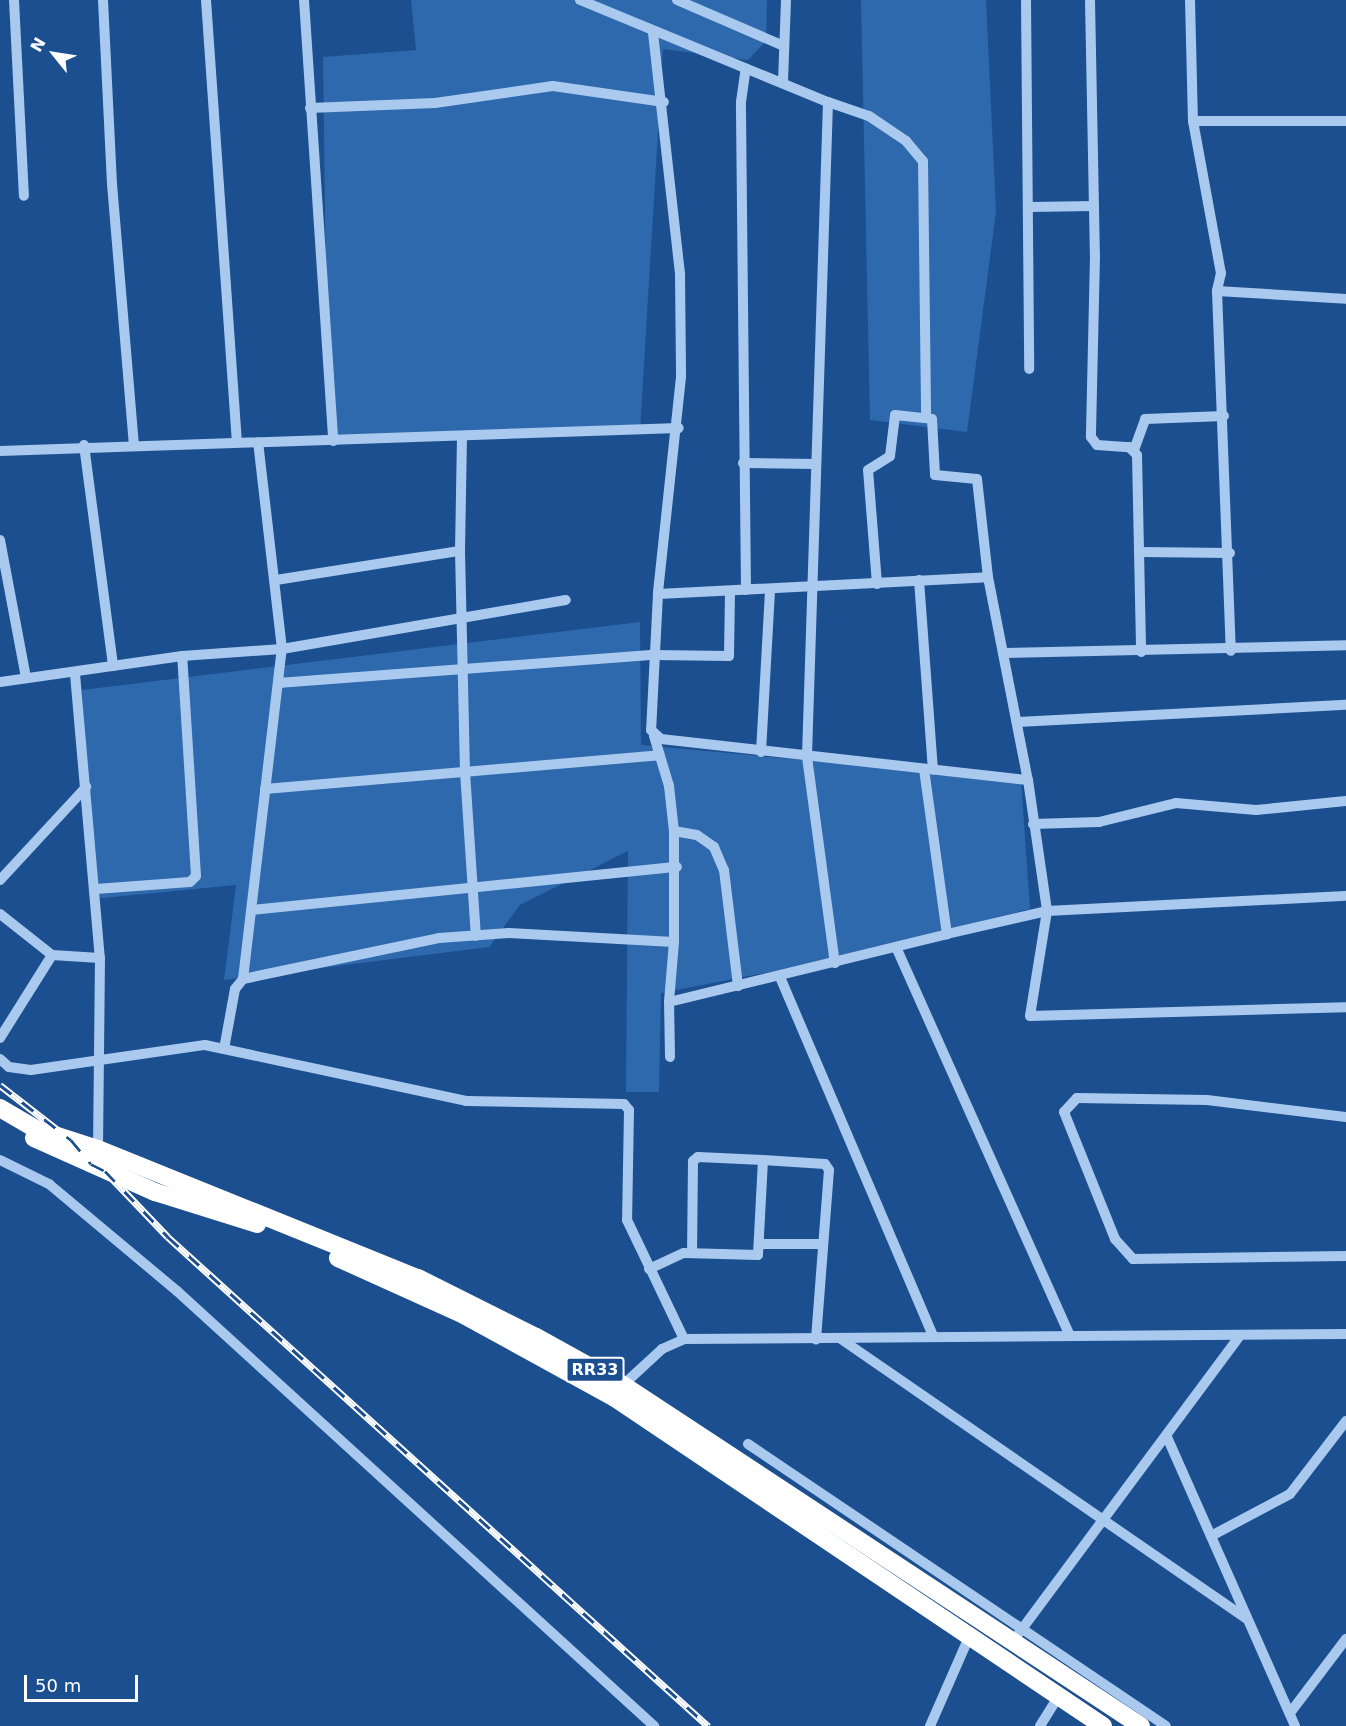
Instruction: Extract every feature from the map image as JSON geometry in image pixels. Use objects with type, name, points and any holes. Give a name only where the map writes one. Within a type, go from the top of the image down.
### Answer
[{"type":"highway","name":"RR33","points":[[0,1108],[36,1129],[98,1149],[418,1278],[623,1385],[1017,1635],[1141,1726]]},
{"type":"highway","name":"RR33","points":[[0,1121],[99,1168],[303,1244],[515,1341],[624,1404],[1103,1726]]},
{"type":"street","points":[[14,0],[24,196]]},
{"type":"street","points":[[103,0],[112,184],[134,444]]},
{"type":"street","points":[[206,0],[237,442]]},
{"type":"street","points":[[304,0],[333,441]]},
{"type":"street","points":[[580,0],[653,33],[869,116],[906,141],[923,161],[926,418]]},
{"type":"street","points":[[677,0],[784,46]]},
{"type":"street","points":[[783,82],[786,0]]},
{"type":"street","points":[[1026,0],[1030,207],[1029,369]]},
{"type":"street","points":[[1090,0],[1094,206],[1091,437],[1097,445],[1134,450]]},
{"type":"street","points":[[1190,0],[1193,121],[1219,262],[1217,291],[1230,553],[1231,651]]},
{"type":"street","points":[[653,33],[664,102],[680,275],[680,428],[657,594],[654,655],[654,736],[660,755],[674,831],[677,867],[669,1002],[670,1057]]},
{"type":"street","points":[[746,68],[741,102],[746,590]]},
{"type":"street","points":[[310,108],[435,103],[553,86],[664,102]]},
{"type":"street","points":[[828,102],[815,464],[815,589],[807,757],[836,963]]},
{"type":"street","points":[[1193,121],[1346,121]]},
{"type":"street","points":[[1030,207],[1094,206]]},
{"type":"street","points":[[1217,291],[1346,299]]},
{"type":"street","points":[[878,584],[868,470],[890,456],[895,415],[926,418],[936,423],[935,476],[977,479],[988,577],[1018,722],[1047,911],[1030,1016],[1346,1007]]},
{"type":"street","points":[[1141,652],[1141,552],[1134,450],[1145,419],[1224,416]]},
{"type":"street","points":[[0,451],[84,445],[333,441],[680,428]]},
{"type":"street","points":[[462,436],[461,667],[465,772],[476,936]]},
{"type":"street","points":[[224,1049],[235,989],[243,979],[282,649],[276,580],[258,442]]},
{"type":"street","points":[[84,445],[114,666]]},
{"type":"street","points":[[743,463],[815,464]]},
{"type":"street","points":[[0,540],[4,577],[26,678]]},
{"type":"street","points":[[276,580],[460,551]]},
{"type":"street","points":[[1141,552],[1230,553]]},
{"type":"street","points":[[657,594],[815,589],[988,577]]},
{"type":"street","points":[[920,580],[929,769],[947,934]]},
{"type":"street","points":[[761,752],[770,589]]},
{"type":"street","points":[[278,683],[461,667],[654,655],[732,654],[730,591]]},
{"type":"street","points":[[0,682],[75,674],[182,656],[282,649],[567,600]]},
{"type":"street","points":[[1002,653],[1231,651],[1346,645]]},
{"type":"street","points":[[96,889],[190,882],[196,876],[182,656]]},
{"type":"street","points":[[75,674],[96,889],[100,958],[99,1168]]},
{"type":"street","points":[[1018,722],[1346,705]]},
{"type":"street","points":[[654,736],[761,752],[1028,780]]},
{"type":"street","points":[[265,789],[660,755]]},
{"type":"street","points":[[0,880],[86,787]]},
{"type":"street","points":[[1033,824],[1099,822],[1176,803],[1256,810],[1346,801]]},
{"type":"street","points":[[674,831],[706,841],[721,862],[738,986]]},
{"type":"street","points":[[252,910],[474,884],[677,867]]},
{"type":"street","points":[[669,1002],[1047,911],[1346,896]]},
{"type":"street","points":[[0,914],[52,955],[100,958]]},
{"type":"street","points":[[243,979],[376,948],[476,936],[544,934],[674,942]]},
{"type":"street","points":[[896,947],[1069,1333]]},
{"type":"street","points":[[0,1038],[52,955]]},
{"type":"street","points":[[780,977],[933,1336]]},
{"type":"street","points":[[0,1059],[18,1070],[99,1056],[193,1045],[224,1049],[466,1101],[625,1105],[627,1220],[684,1339]]},
{"type":"street","points":[[1346,1117],[1183,1099],[1077,1098],[1064,1112],[1114,1239],[1133,1259],[1346,1256]]},
{"type":"street","points":[[692,1253],[693,1161],[698,1157],[827,1166],[816,1340]]},
{"type":"street","points":[[0,1160],[49,1184],[177,1291],[654,1726]]},
{"type":"street","points":[[649,1269],[692,1253],[757,1256],[760,1244],[763,1160]]},
{"type":"street","points":[[760,1244],[823,1244]]},
{"type":"street","points":[[623,1385],[662,1349],[684,1339],[816,1340],[1069,1333],[1346,1334]]},
{"type":"street","points":[[1017,1635],[1167,1437],[1240,1335]]},
{"type":"street","points":[[841,1339],[1105,1517],[1247,1619]]},
{"type":"street","points":[[1210,1536],[1284,1499],[1346,1421]]},
{"type":"street","points":[[1167,1437],[1295,1726]]},
{"type":"street","points":[[748,1444],[1017,1635],[1166,1726]]},
{"type":"street","points":[[930,1726],[970,1635]]},
{"type":"street","points":[[1290,1713],[1346,1639]]},
{"type":"street","points":[[1040,1726],[1059,1696]]},
{"type":"shaded area","points":[[411,0],[767,0],[766,41],[748,60],[663,49],[640,431],[328,435],[323,57],[416,50]]},
{"type":"shaded area","points":[[861,0],[986,0],[996,212],[967,432],[870,420]]},
{"type":"shaded area","points":[[640,622],[641,745],[1021,780],[1030,909],[780,970],[661,993],[659,1092],[626,1092],[628,851],[520,905],[489,947],[224,980],[236,885],[93,899],[82,690]]},
{"type":"railway","points":[[0,1085],[71,1140],[91,1164],[105,1171],[168,1237],[708,1726]]}]
